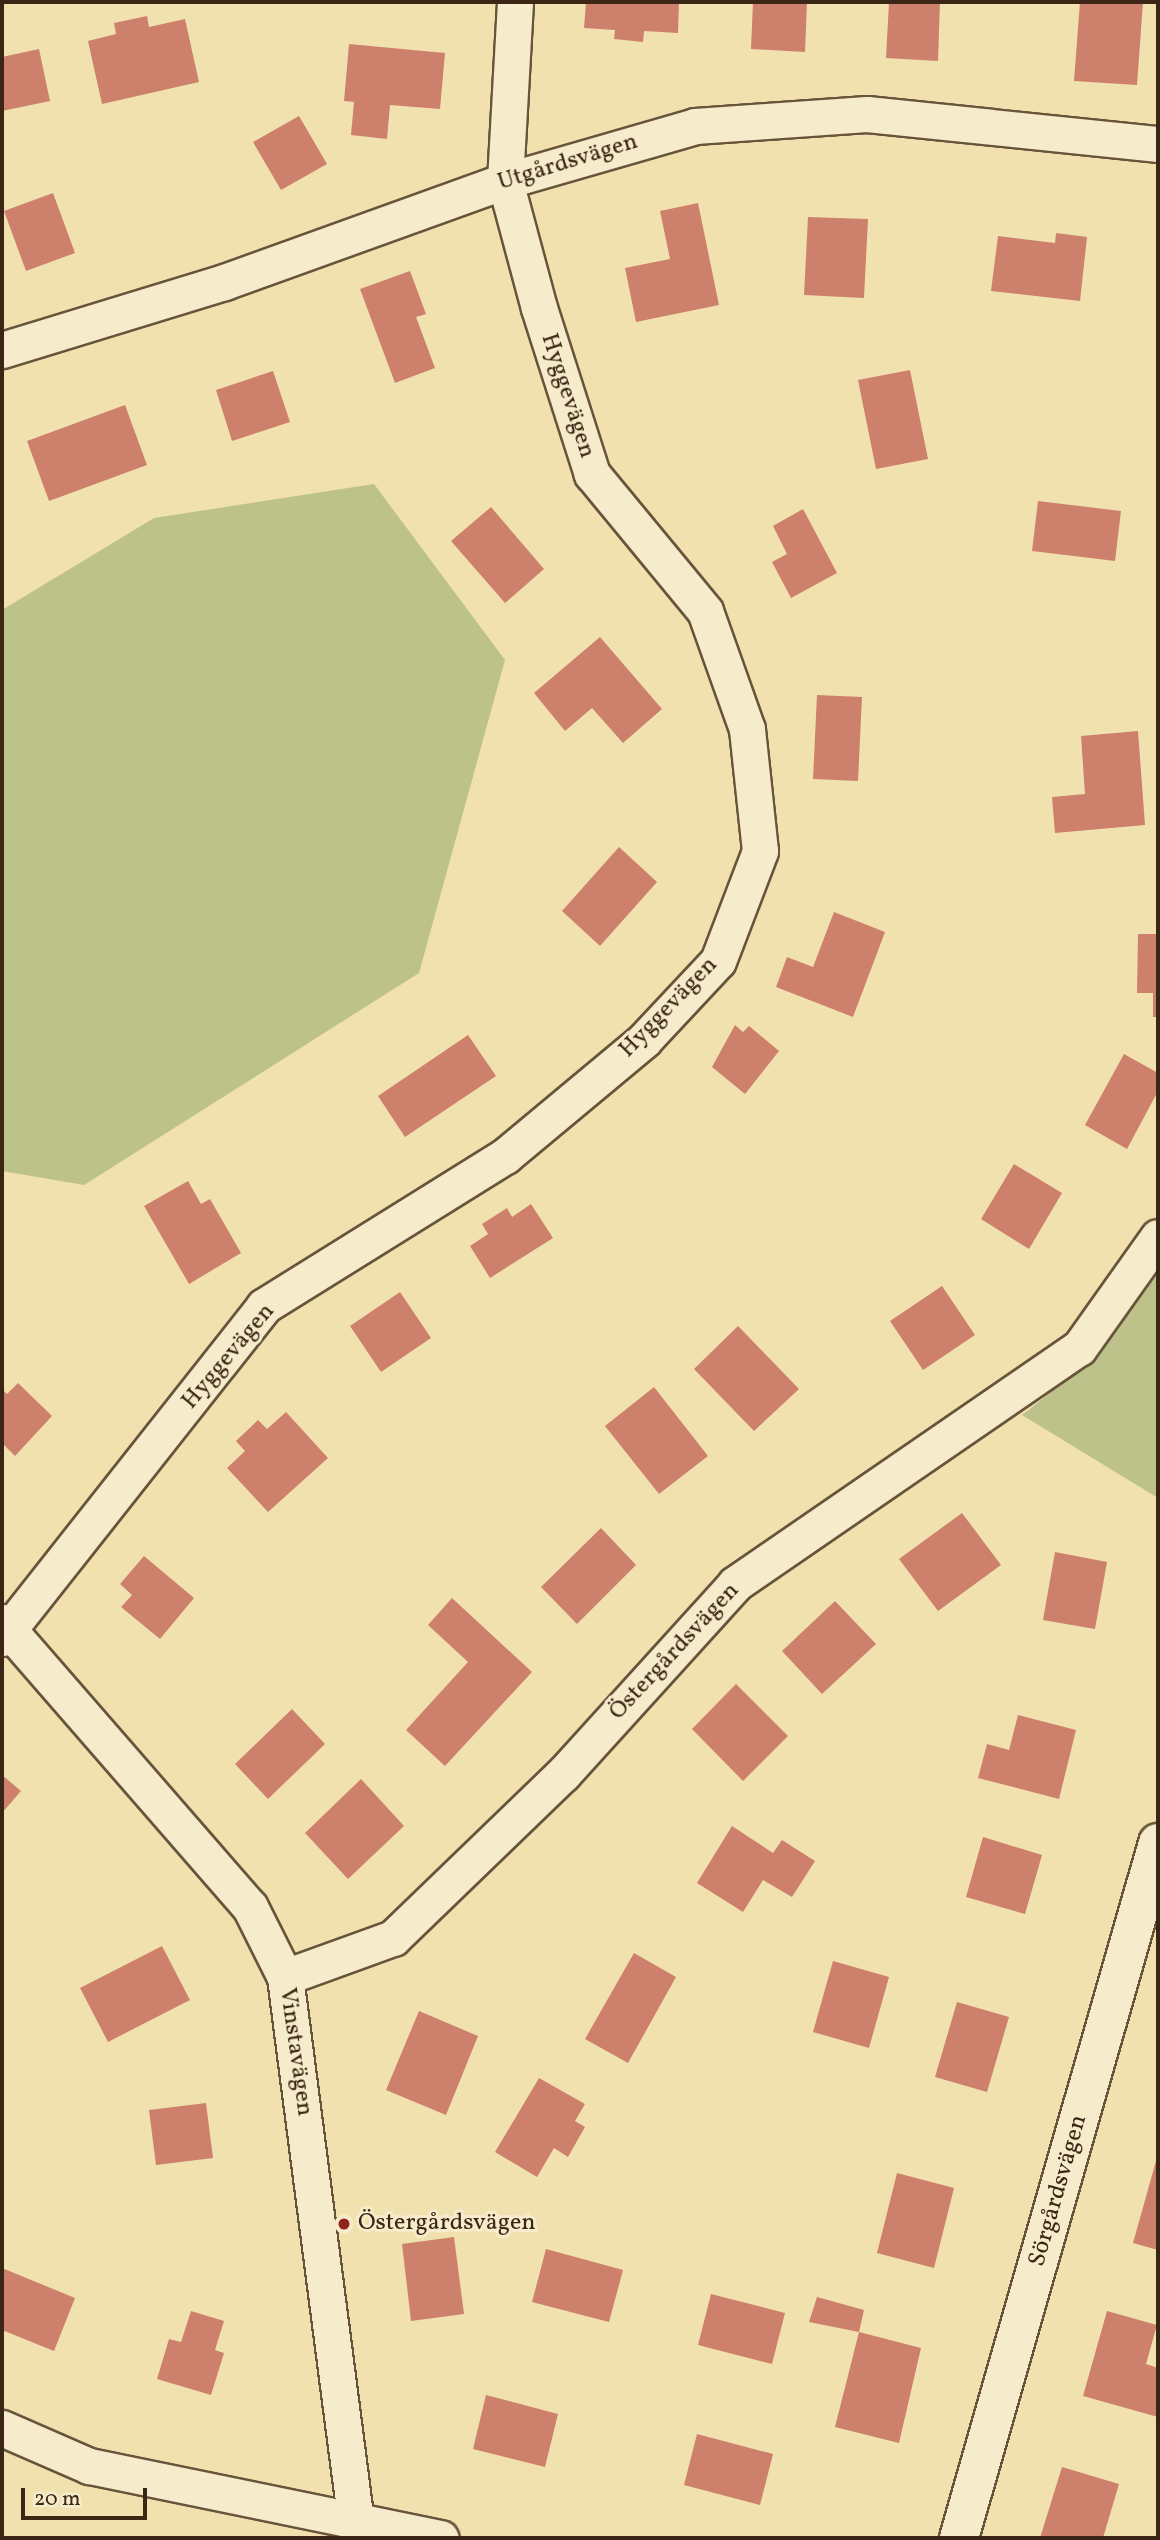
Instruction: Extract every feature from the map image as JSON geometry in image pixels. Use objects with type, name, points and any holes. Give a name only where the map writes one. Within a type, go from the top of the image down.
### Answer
[{"type":"street","name":"Hyggevägen","points":[[4,1630],[264,1306],[505,1156],[644,1040],[718,961],[760,850],[747,729],[705,611],[592,474],[505,181],[515,2]]},
{"type":"street","name":"Utgårdsvägen","points":[[2,350],[224,282],[505,181],[695,126],[867,114],[1158,144]]},
{"type":"street","name":"Östergårdsvägen","points":[[285,1977],[393,1938],[563,1774],[736,1584],[1079,1348],[1158,1237]]},
{"type":"street","name":"Vinstavägen","points":[[4,1630],[250,1907],[285,1977],[358,2531]]},
{"type":"street","name":"Sörgårdsvägen","points":[[959,2538],[1158,1843]]},
{"type":"street","points":[[2,2428],[89,2466],[358,2531],[441,2538]]},
{"type":"green space","points":[[374,484],[505,660],[419,973],[84,1185],[2,1171],[2,610],[154,518]]},
{"type":"green space","points":[[1158,1272],[1158,1498],[1022,1415],[1088,1363]]},
{"type":"building","points":[[586,2],[679,2],[678,33],[644,31],[643,42],[614,39],[615,30],[584,28]]},
{"type":"building","points":[[753,2],[807,2],[805,52],[751,49]]},
{"type":"building","points":[[889,2],[940,2],[938,61],[886,58]]},
{"type":"building","points":[[1080,2],[1143,2],[1137,85],[1074,81]]},
{"type":"building","points":[[147,16],[149,27],[185,19],[199,82],[102,104],[88,41],[116,34],[114,23]]},
{"type":"building","points":[[349,44],[445,53],[440,109],[390,105],[387,139],[351,135],[354,102],[344,101]]},
{"type":"building","points":[[39,49],[50,101],[2,111],[2,57]]},
{"type":"building","points":[[299,116],[327,164],[281,190],[253,142]]},
{"type":"building","points":[[53,193],[75,253],[26,271],[4,211]]},
{"type":"building","points":[[698,203],[719,305],[636,322],[625,268],[670,259],[660,211]]},
{"type":"building","points":[[808,217],[868,219],[864,298],[804,295]]},
{"type":"building","points":[[1056,233],[1087,237],[1080,301],[991,291],[998,236],[1055,243]]},
{"type":"building","points":[[410,271],[426,314],[416,317],[435,368],[395,383],[360,289]]},
{"type":"building","points":[[910,370],[928,459],[876,469],[858,380]]},
{"type":"building","points":[[273,371],[290,422],[232,441],[216,390]]},
{"type":"building","points":[[125,405],[147,465],[49,501],[27,441]]},
{"type":"building","points":[[1038,501],[1121,511],[1115,561],[1032,551]]},
{"type":"building","points":[[491,507],[544,569],[505,603],[451,541]]},
{"type":"building","points":[[803,509],[837,573],[791,598],[772,562],[787,554],[773,526]]},
{"type":"building","points":[[600,637],[662,709],[623,743],[592,708],[565,731],[534,693]]},
{"type":"building","points":[[817,695],[862,697],[858,781],[813,779]]},
{"type":"building","points":[[1138,731],[1145,825],[1055,833],[1052,797],[1085,794],[1081,736]]},
{"type":"building","points":[[619,847],[657,882],[600,946],[562,911]]},
{"type":"building","points":[[834,912],[885,932],[853,1017],[776,987],[787,957],[813,967]]},
{"type":"building","points":[[1138,934],[1158,934],[1158,1017],[1153,1017],[1153,993],[1137,993]]},
{"type":"building","points":[[735,1025],[743,1032],[749,1026],[779,1051],[745,1094],[712,1067]]},
{"type":"building","points":[[468,1035],[496,1076],[405,1137],[378,1096]]},
{"type":"building","points":[[1124,1054],[1158,1073],[1158,1091],[1127,1149],[1085,1125]]},
{"type":"building","points":[[1014,1164],[1062,1193],[1029,1249],[981,1219]]},
{"type":"building","points":[[188,1181],[201,1204],[210,1199],[241,1253],[189,1284],[144,1206]]},
{"type":"building","points":[[531,1204],[553,1238],[490,1278],[470,1246],[488,1234],[482,1224],[507,1208],[512,1217]]},
{"type":"building","points":[[942,1286],[975,1335],[923,1370],[890,1321]]},
{"type":"building","points":[[400,1292],[431,1338],[381,1372],[350,1326]]},
{"type":"building","points":[[738,1326],[799,1389],[754,1431],[694,1369]]},
{"type":"building","points":[[18,1383],[52,1416],[15,1456],[2,1443],[2,1389],[7,1394]]},
{"type":"building","points":[[654,1387],[708,1456],[659,1494],[605,1426]]},
{"type":"building","points":[[286,1412],[328,1458],[268,1512],[227,1468],[245,1451],[236,1441],[258,1420],[267,1429]]},
{"type":"building","points":[[962,1513],[1001,1565],[938,1611],[899,1559]]},
{"type":"building","points":[[601,1528],[636,1565],[577,1624],[541,1587]]},
{"type":"building","points":[[1055,1552],[1107,1562],[1095,1629],[1043,1620]]},
{"type":"building","points":[[144,1556],[194,1598],[160,1639],[121,1607],[132,1595],[120,1584]]},
{"type":"building","points":[[452,1598],[532,1672],[445,1766],[406,1730],[468,1662],[428,1625]]},
{"type":"building","points":[[835,1601],[876,1644],[822,1694],[782,1651]]},
{"type":"building","points":[[736,1684],[788,1736],[743,1781],[692,1729]]},
{"type":"building","points":[[292,1709],[325,1744],[268,1799],[235,1764]]},
{"type":"building","points":[[1018,1715],[1076,1730],[1059,1799],[978,1778],[987,1744],[1009,1750]]},
{"type":"building","points":[[2,1775],[21,1791],[2,1813]]},
{"type":"building","points":[[361,1779],[404,1826],[348,1879],[305,1833]]},
{"type":"building","points":[[732,1826],[773,1853],[782,1840],[815,1861],[792,1897],[763,1880],[743,1912],[697,1883]]},
{"type":"building","points":[[983,1837],[1042,1855],[1025,1914],[966,1897]]},
{"type":"building","points":[[162,1946],[190,2000],[108,2042],[80,1988]]},
{"type":"building","points":[[634,1953],[676,1977],[628,2063],[585,2039]]},
{"type":"building","points":[[833,1961],[889,1977],[869,2048],[813,2032]]},
{"type":"building","points":[[957,2002],[1009,2017],[987,2092],[935,2077]]},
{"type":"building","points":[[419,2011],[478,2036],[446,2115],[386,2090]]},
{"type":"building","points":[[539,2078],[585,2104],[575,2121],[585,2127],[568,2157],[554,2148],[537,2177],[495,2152]]},
{"type":"building","points":[[206,2103],[213,2158],[156,2165],[149,2110]]},
{"type":"building","points":[[1156,2161],[1158,2162],[1158,2250],[1133,2243]]},
{"type":"building","points":[[897,2173],[954,2188],[934,2268],[877,2253]]},
{"type":"building","points":[[454,2237],[464,2314],[411,2321],[402,2244]]},
{"type":"building","points":[[546,2249],[623,2270],[609,2322],[532,2302]]},
{"type":"building","points":[[2,2268],[75,2298],[54,2351],[2,2330]]},
{"type":"building","points":[[711,2294],[785,2313],[772,2364],[698,2345]]},
{"type":"building","points":[[817,2297],[864,2310],[859,2332],[809,2322]]},
{"type":"building","points":[[191,2311],[224,2321],[215,2350],[224,2353],[211,2395],[157,2379],[169,2339],[181,2342]]},
{"type":"building","points":[[1107,2311],[1157,2325],[1146,2364],[1158,2368],[1158,2417],[1083,2396]]},
{"type":"building","points":[[859,2332],[921,2348],[899,2443],[835,2427]]},
{"type":"building","points":[[486,2395],[558,2414],[545,2467],[473,2449]]},
{"type":"building","points":[[697,2434],[773,2454],[760,2505],[684,2485]]},
{"type":"building","points":[[1062,2467],[1119,2484],[1103,2538],[1040,2538]]},
{"type":"place","name":"Östergårdsvägen","points":[[344,2224]]}]
